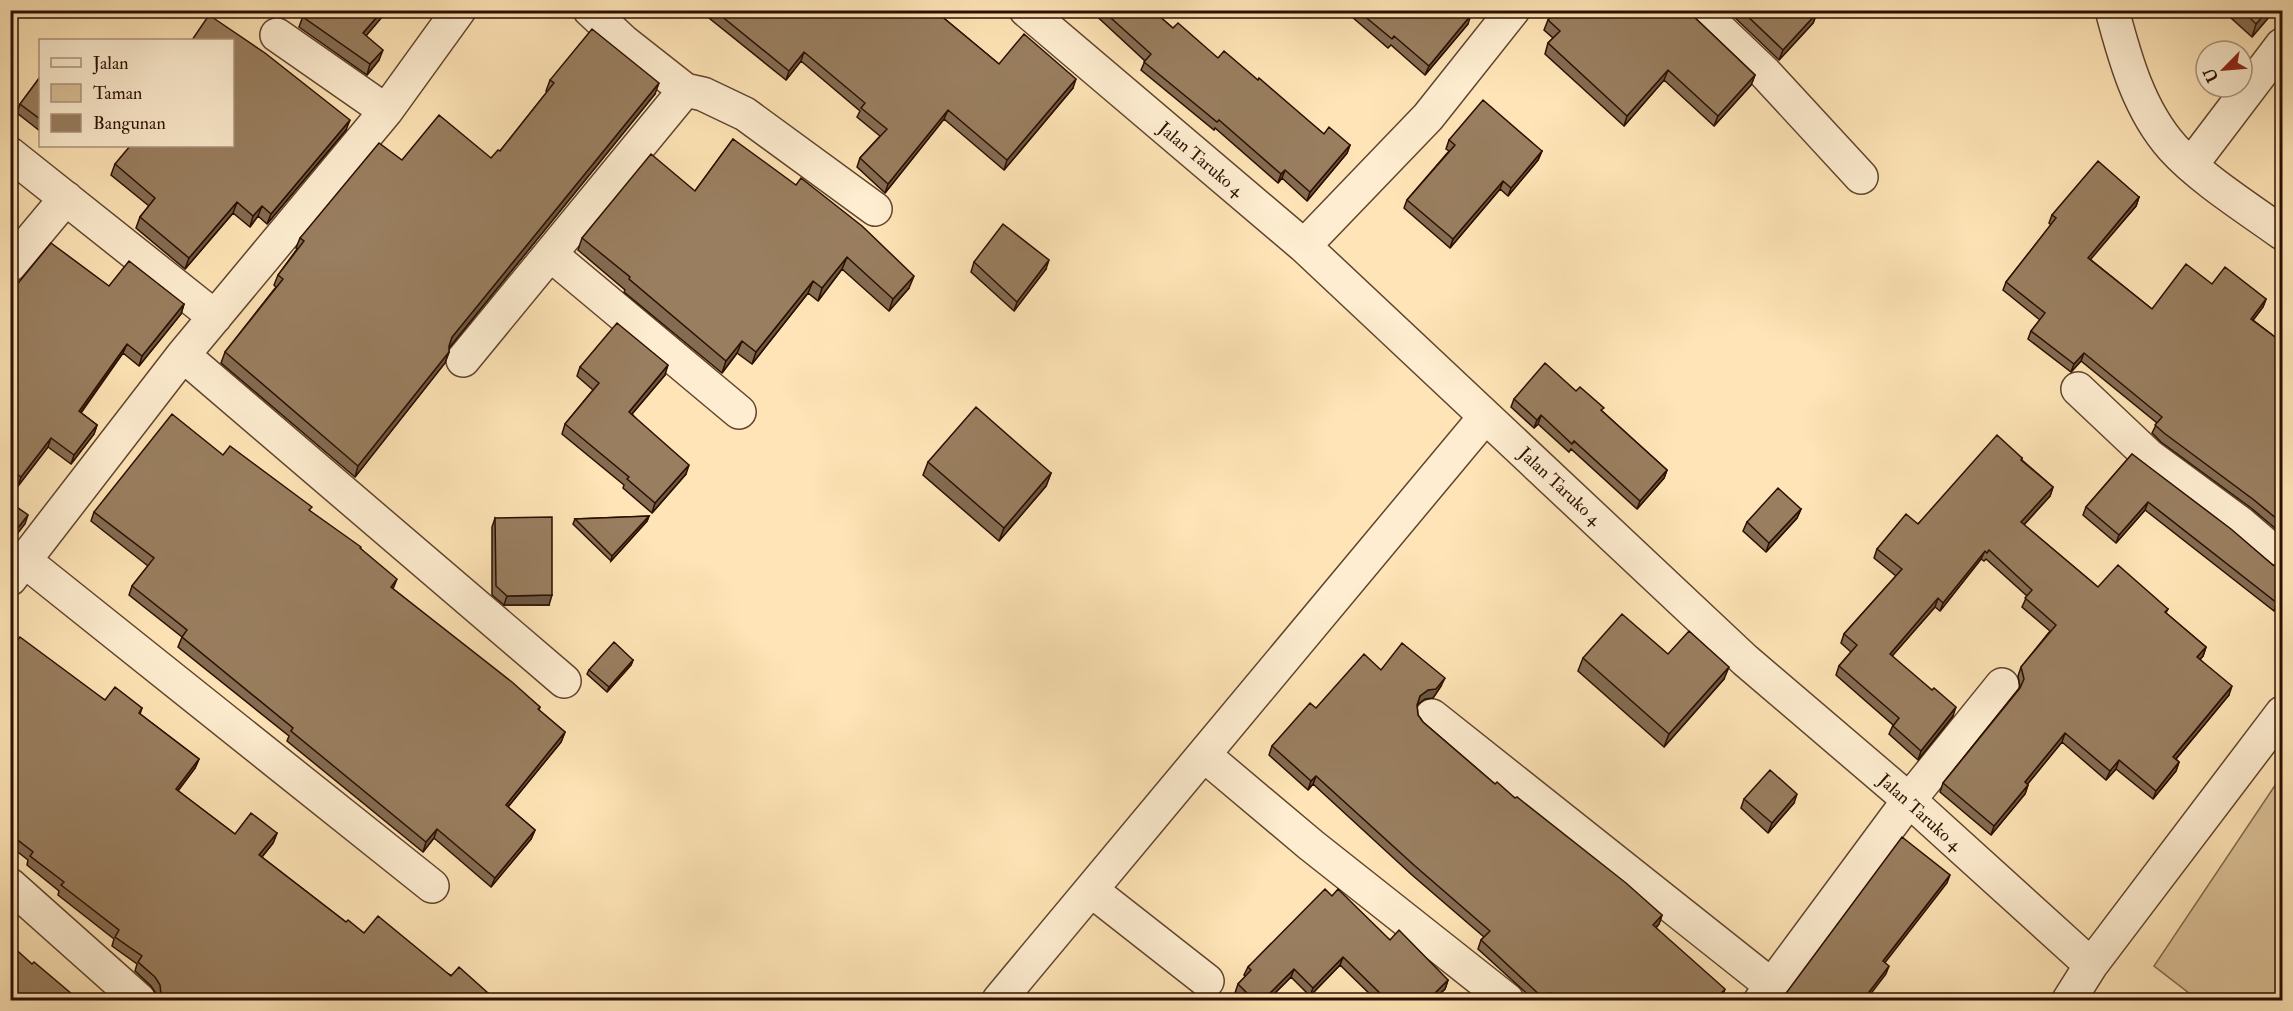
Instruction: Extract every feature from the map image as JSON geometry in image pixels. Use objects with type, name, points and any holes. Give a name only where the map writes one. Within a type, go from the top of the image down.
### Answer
[{"type":"street","points":[[432,886],[18,570],[183,355],[386,111],[459,10]]},
{"type":"street","points":[[590,10],[624,42],[685,90],[703,94],[745,114],[875,209]]},
{"type":"street","name":"Jalan Taruko 4","points":[[1026,10],[1304,246],[1745,660],[1909,801],[2091,965]]},
{"type":"street","points":[[1304,246],[1428,117],[1513,10]]},
{"type":"street","points":[[1699,10],[1765,73],[1861,177]]},
{"type":"street","points":[[2112,10],[2136,89],[2154,123],[2173,148],[2191,165],[2283,233]]},
{"type":"street","points":[[277,35],[386,111]]},
{"type":"street","points":[[2191,165],[2283,45]]},
{"type":"street","points":[[463,360],[685,90]]},
{"type":"street","points":[[10,154],[215,317]]},
{"type":"street","points":[[10,265],[66,198]]},
{"type":"street","points":[[550,254],[740,412]]},
{"type":"street","points":[[183,355],[564,681]]},
{"type":"street","points":[[2078,389],[2150,456],[2283,558]]},
{"type":"street","points":[[999,1000],[1485,417]]},
{"type":"street","points":[[1432,716],[1767,993],[1909,801],[2002,685]]},
{"type":"street","points":[[2070,1000],[2091,965],[2283,713]]},
{"type":"street","points":[[1204,755],[1311,845],[1507,1000]]},
{"type":"street","points":[[10,885],[139,1000]]},
{"type":"street","points":[[1091,890],[1207,981]]},
{"type":"green space","points":[[2282,775],[2282,1000],[2198,1000],[2154,966]]},
{"type":"building","points":[[10,10],[19,10],[10,24]]},
{"type":"building","points":[[308,10],[383,10],[363,33],[383,50],[370,64],[303,17]]},
{"type":"building","points":[[714,10],[934,10],[999,64],[1024,34],[1076,79],[1007,160],[948,110],[888,184],[860,158],[887,129],[861,108],[865,103],[804,52],[789,71]]},
{"type":"building","points":[[1102,10],[1152,10],[1173,28],[1178,23],[1218,58],[1224,51],[1324,134],[1329,127],[1350,145],[1310,192],[1285,170],[1281,174],[1219,120],[1217,122],[1144,62],[1151,54]]},
{"type":"building","points":[[1357,10],[1465,10],[1471,15],[1429,66],[1394,36],[1392,39]]},
{"type":"building","points":[[1557,10],[1688,10],[1755,75],[1718,116],[1668,70],[1627,116],[1548,43],[1560,31],[1548,20]]},
{"type":"building","points":[[1741,10],[1815,10],[1817,13],[1783,50]]},
{"type":"building","points":[[2242,10],[2268,10],[2256,24]]},
{"type":"building","points":[[209,15],[265,53],[350,120],[271,214],[262,206],[253,216],[237,202],[189,258],[140,217],[155,198],[115,164],[129,147],[234,147],[234,39],[193,39]]},
{"type":"building","points":[[592,29],[659,83],[452,337],[449,352],[358,466],[225,352],[283,279],[278,275],[304,241],[300,238],[379,143],[402,160],[439,115],[491,158],[498,150],[500,151],[554,83],[550,80]]},
{"type":"building","points":[[39,78],[39,118],[20,104]]},
{"type":"building","points":[[1483,100],[1542,151],[1511,188],[1503,181],[1453,239],[1407,200],[1455,145],[1449,140]]},
{"type":"building","points":[[733,139],[796,185],[801,178],[862,226],[914,276],[893,299],[847,257],[822,288],[813,281],[756,352],[742,341],[726,361],[582,238],[651,154],[695,191]]},
{"type":"building","points":[[2098,161],[2139,197],[2088,258],[2152,309],[2186,264],[2212,284],[2225,267],[2266,299],[2251,319],[2283,343],[2283,524],[2164,433],[2155,425],[2162,417],[2084,353],[2074,364],[2031,331],[2045,313],[2006,282],[2056,218],[2052,215]]},
{"type":"building","points":[[10,202],[17,207],[10,215]]},
{"type":"building","points":[[1003,224],[1049,260],[1017,302],[974,262]]},
{"type":"building","points":[[51,243],[109,286],[129,261],[184,304],[142,356],[127,344],[79,411],[97,425],[74,455],[51,438],[21,477],[10,469],[10,293]]},
{"type":"building","points":[[617,323],[668,365],[629,412],[689,465],[655,503],[627,479],[629,477],[565,424],[599,383],[580,367]]},
{"type":"building","points":[[1545,363],[1576,391],[1580,387],[1604,408],[1601,410],[1667,470],[1640,501],[1574,441],[1572,444],[1541,415],[1537,420],[1514,399]]},
{"type":"building","points":[[976,407],[1051,473],[1004,528],[928,462]]},
{"type":"building","points":[[172,414],[223,455],[230,446],[312,507],[309,510],[361,547],[397,579],[391,587],[512,682],[565,732],[506,805],[535,830],[495,878],[437,829],[426,842],[291,731],[293,728],[182,637],[187,630],[132,586],[154,558],[94,512]]},
{"type":"building","points":[[1997,435],[2022,458],[2021,460],[2053,487],[2021,522],[2098,587],[2118,565],[2168,609],[2165,612],[2206,647],[2197,657],[2232,686],[2173,757],[2179,762],[2156,791],[2119,760],[2110,771],[2065,733],[2025,782],[2028,785],[1994,826],[1943,783],[2020,688],[2024,679],[2021,667],[2056,625],[2025,598],[2032,590],[1989,550],[1987,553],[1985,551],[1943,603],[1938,598],[1890,654],[1956,707],[1921,751],[1893,726],[1899,718],[1839,666],[1857,645],[1844,634],[1902,569],[1877,549],[1906,514],[1918,524]]},
{"type":"building","points":[[2132,454],[2231,529],[2273,565],[2283,569],[2283,596],[2277,603],[2148,502],[2119,535],[2086,507]]},
{"type":"building","points":[[1778,488],[1801,509],[1769,543],[1747,522]]},
{"type":"building","points":[[10,502],[28,515],[10,538]]},
{"type":"building","points":[[649,516],[612,556],[575,519]]},
{"type":"building","points":[[552,517],[552,595],[507,596],[496,586],[495,518]]},
{"type":"building","points":[[1622,614],[1668,654],[1689,631],[1729,667],[1669,734],[1583,658]]},
{"type":"building","points":[[20,637],[105,700],[115,687],[142,708],[139,713],[199,759],[176,789],[235,834],[251,813],[277,833],[259,855],[346,922],[348,920],[364,933],[378,916],[451,976],[459,967],[488,993],[483,998],[485,1000],[158,1000],[161,995],[160,985],[155,977],[138,962],[142,956],[115,937],[119,930],[61,885],[64,882],[30,856],[33,852],[10,834],[10,649]]},
{"type":"building","points":[[614,642],[633,660],[609,687],[589,670]]},
{"type":"building","points":[[1402,643],[1445,678],[1436,689],[1428,690],[1420,696],[1417,705],[1418,715],[1423,722],[1495,784],[1497,782],[1515,798],[1517,797],[1626,883],[1662,915],[1653,925],[1725,989],[1715,1000],[1558,1000],[1550,993],[1544,999],[1481,940],[1490,931],[1316,776],[1311,781],[1272,746],[1310,703],[1316,708],[1364,654],[1381,670]]},
{"type":"building","points":[[1770,770],[1797,794],[1772,823],[1744,799]]},
{"type":"building","points":[[1902,837],[1950,875],[1883,961],[1889,966],[1863,1000],[1781,1000]]},
{"type":"building","points":[[1325,889],[1332,896],[1338,889],[1390,940],[1399,930],[1448,980],[1428,1000],[1387,1000],[1343,957],[1313,988],[1294,969],[1263,1000],[1254,1000],[1238,984],[1251,970],[1248,967]]},
{"type":"building","points":[[10,944],[32,964],[34,962],[79,1000],[10,1000]]},
{"type":"building","points":[[118,994],[127,1000],[111,1000]]}]
